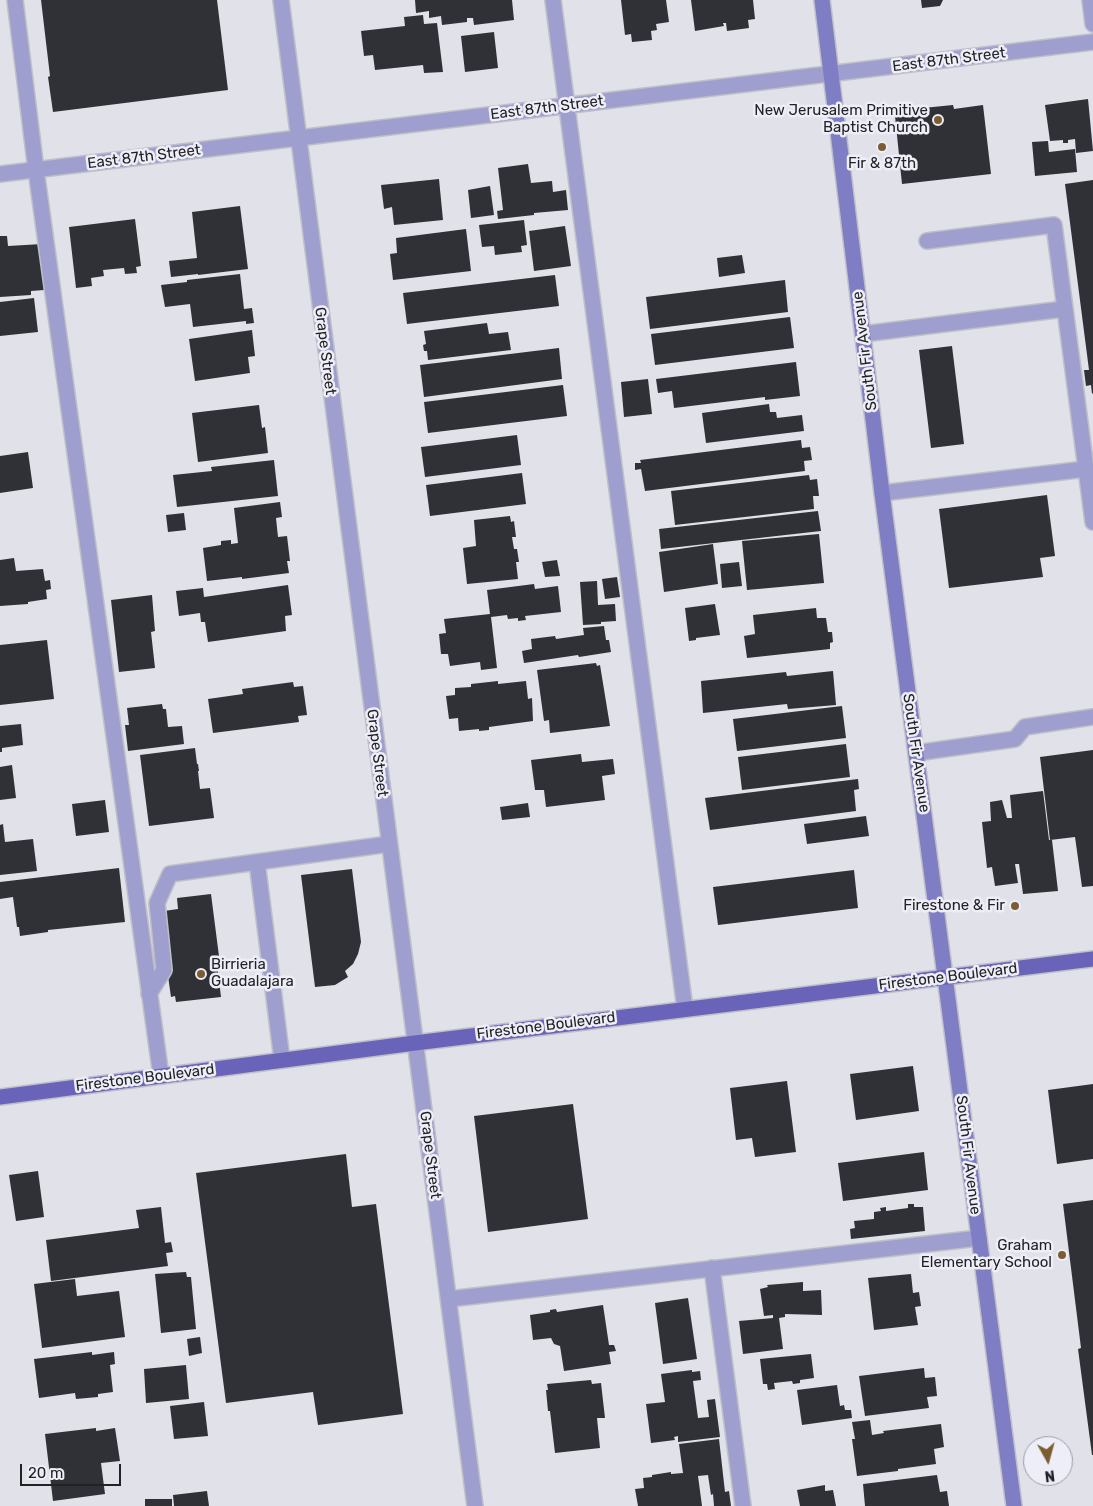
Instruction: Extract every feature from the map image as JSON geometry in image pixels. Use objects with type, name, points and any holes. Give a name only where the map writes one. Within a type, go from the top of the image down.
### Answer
[{"type":"main road","name":"Firestone Boulevard","points":[[0,1097],[684,1009],[1093,959]]},
{"type":"street","points":[[15,0],[36,170],[161,1076]]},
{"type":"street","name":"Grape Street","points":[[281,0],[475,1506]]},
{"type":"street","points":[[553,0],[684,1009]]},
{"type":"street","name":"South Fir Avenue","points":[[822,0],[882,493],[1014,1506]]},
{"type":"street","points":[[1090,0],[1093,24]]},
{"type":"street","name":"East 87th Street","points":[[0,174],[1093,42]]},
{"type":"street","points":[[927,241],[1054,225],[1093,522]]},
{"type":"street","points":[[863,334],[1064,309]]},
{"type":"street","points":[[882,493],[1086,469]]},
{"type":"street","points":[[916,753],[1015,739],[1025,727],[1093,717]]},
{"type":"street","points":[[150,994],[164,970],[157,903],[170,874],[389,844]]},
{"type":"street","points":[[257,862],[282,1060]]},
{"type":"street","points":[[449,1299],[978,1238]]},
{"type":"street","points":[[712,1268],[743,1506]]},
{"type":"building","points":[[41,0],[217,0],[228,90],[53,112]]},
{"type":"building","points":[[415,0],[512,0],[514,20],[474,25],[473,18],[467,18],[467,22],[442,25],[441,16],[429,18],[429,11],[416,13]]},
{"type":"building","points":[[621,0],[666,0],[669,22],[656,24],[657,30],[651,31],[652,40],[632,42],[631,34],[625,35]]},
{"type":"building","points":[[691,0],[753,0],[755,19],[748,20],[749,28],[727,31],[726,23],[723,23],[724,26],[695,31]]},
{"type":"building","points":[[921,0],[943,0],[940,6],[922,8]]},
{"type":"building","points":[[423,15],[424,24],[437,23],[443,72],[424,73],[423,65],[375,70],[373,55],[364,56],[361,31],[405,26],[404,17]]},
{"type":"building","points":[[494,32],[498,68],[465,72],[461,36]]},
{"type":"building","points":[[1088,99],[1093,151],[1076,153],[1075,139],[1068,140],[1068,143],[1063,143],[1063,140],[1050,141],[1045,105]]},
{"type":"building","points":[[953,105],[954,109],[983,105],[991,174],[902,184],[895,116],[924,112],[923,108]]},
{"type":"building","points":[[1048,141],[1049,152],[1075,149],[1077,172],[1035,176],[1032,142]]},
{"type":"building","points":[[528,164],[531,183],[552,181],[553,192],[566,190],[568,210],[498,219],[497,211],[503,210],[498,168]]},
{"type":"building","points":[[439,179],[443,220],[394,225],[392,207],[384,209],[381,185]]},
{"type":"building","points":[[1093,180],[1092,394],[1091,385],[1086,386],[1084,370],[1089,370],[1065,184]]},
{"type":"building","points":[[490,186],[494,215],[471,218],[468,190]]},
{"type":"building","points":[[240,206],[248,269],[171,277],[169,261],[197,258],[192,212]]},
{"type":"building","points":[[135,219],[141,266],[136,267],[137,273],[125,274],[124,268],[103,270],[104,276],[91,278],[92,286],[76,288],[69,227]]},
{"type":"building","points":[[524,220],[527,245],[521,246],[522,252],[495,255],[494,246],[482,247],[479,225]]},
{"type":"building","points":[[565,226],[571,266],[534,271],[529,231]]},
{"type":"building","points":[[466,229],[471,271],[393,280],[390,254],[397,253],[396,238]]},
{"type":"building","points":[[0,236],[7,236],[8,246],[42,244],[44,290],[31,291],[31,295],[0,297]]},
{"type":"building","points":[[742,255],[745,273],[719,277],[717,258]]},
{"type":"building","points":[[240,274],[244,309],[252,308],[254,323],[246,324],[246,321],[193,327],[190,304],[165,307],[161,285]]},
{"type":"building","points":[[555,275],[559,306],[407,324],[403,293]]},
{"type":"building","points":[[785,280],[788,312],[650,329],[646,297]]},
{"type":"building","points":[[34,298],[38,332],[0,336],[0,302]]},
{"type":"building","points":[[790,317],[794,348],[655,365],[651,334]]},
{"type":"building","points":[[487,323],[489,334],[508,332],[511,350],[428,360],[427,351],[424,351],[423,345],[426,344],[424,331]]},
{"type":"building","points":[[252,330],[255,356],[248,357],[250,373],[195,381],[189,339]]},
{"type":"building","points":[[952,346],[964,444],[931,448],[919,350]]},
{"type":"building","points":[[559,348],[562,379],[424,397],[420,365]]},
{"type":"building","points":[[796,362],[800,396],[765,400],[765,397],[674,408],[672,391],[658,393],[656,379]]},
{"type":"building","points":[[648,379],[652,414],[624,417],[621,382]]},
{"type":"building","points":[[563,385],[567,416],[428,433],[424,402]]},
{"type":"building","points":[[769,404],[770,412],[776,412],[777,418],[802,415],[804,431],[706,443],[702,413]]},
{"type":"building","points":[[259,405],[262,428],[265,427],[268,453],[198,462],[192,413]]},
{"type":"building","points":[[517,435],[521,465],[425,477],[421,447]]},
{"type":"building","points":[[801,440],[802,448],[810,447],[812,460],[804,461],[805,471],[645,491],[641,469],[635,470],[635,463],[641,463],[640,460]]},
{"type":"building","points":[[28,452],[33,488],[0,493],[0,456]]},
{"type":"building","points":[[274,460],[278,496],[177,507],[173,475],[212,471],[211,467]]},
{"type":"building","points":[[522,473],[526,504],[430,516],[426,485]]},
{"type":"building","points":[[809,475],[810,480],[817,479],[819,496],[813,496],[814,509],[675,525],[671,491]]},
{"type":"building","points":[[1047,495],[1055,556],[1040,558],[1043,577],[949,588],[939,509]]},
{"type":"building","points":[[280,502],[282,517],[276,518],[278,537],[287,536],[290,561],[287,561],[289,573],[207,581],[203,548],[221,545],[221,541],[231,540],[231,544],[238,543],[234,508]]},
{"type":"building","points":[[818,511],[821,531],[661,549],[659,529]]},
{"type":"building","points":[[184,513],[186,530],[168,532],[166,515]]},
{"type":"building","points":[[510,516],[511,522],[514,521],[516,537],[512,537],[514,549],[517,549],[519,562],[516,562],[518,579],[467,584],[463,548],[476,546],[474,520]]},
{"type":"building","points":[[819,534],[824,583],[747,590],[742,541]]},
{"type":"building","points":[[713,544],[718,584],[664,592],[659,552]]},
{"type":"building","points":[[14,558],[16,571],[43,569],[45,581],[50,580],[51,589],[46,590],[47,599],[28,602],[28,604],[0,606],[0,560]]},
{"type":"building","points":[[557,560],[560,576],[545,577],[542,562]]},
{"type":"building","points":[[739,562],[742,586],[722,588],[720,564]]},
{"type":"building","points":[[617,577],[620,597],[605,599],[602,579]]},
{"type":"building","points":[[597,581],[598,605],[615,604],[616,621],[583,625],[580,582]]},
{"type":"building","points":[[534,584],[535,589],[558,586],[561,612],[525,616],[526,620],[518,621],[518,618],[508,619],[507,615],[491,617],[497,668],[481,670],[480,662],[450,666],[448,654],[441,654],[439,634],[446,633],[444,619],[490,614],[487,590]]},
{"type":"building","points":[[288,585],[292,615],[285,616],[286,631],[208,642],[205,622],[201,622],[200,613],[179,616],[176,591],[203,588],[204,597]]},
{"type":"building","points":[[152,595],[155,631],[151,632],[155,668],[119,672],[111,600]]},
{"type":"building","points":[[715,604],[720,635],[696,638],[696,640],[689,641],[685,608]]},
{"type":"building","points":[[816,608],[817,618],[826,618],[828,632],[832,632],[833,642],[830,643],[830,649],[747,658],[744,636],[755,634],[753,615]]},
{"type":"building","points":[[604,626],[606,640],[609,640],[611,652],[524,663],[522,651],[532,649],[531,639],[555,636],[556,639],[584,635],[583,628]]},
{"type":"building","points":[[47,640],[54,699],[0,705],[0,645]]},
{"type":"building","points":[[596,663],[597,666],[600,665],[610,726],[550,733],[549,720],[544,721],[537,670]]},
{"type":"building","points":[[833,671],[836,705],[788,709],[787,704],[703,713],[701,681],[786,672],[787,676]]},
{"type":"building","points":[[498,681],[498,684],[526,681],[528,699],[532,698],[533,721],[489,727],[489,730],[459,731],[458,718],[449,719],[446,696],[455,695],[455,688],[471,687],[471,684]]},
{"type":"building","points":[[293,682],[294,687],[303,686],[307,715],[298,716],[299,722],[213,733],[208,699],[243,694],[242,689]]},
{"type":"building","points":[[162,704],[163,709],[166,709],[168,727],[182,726],[184,744],[128,751],[125,725],[129,725],[127,708]]},
{"type":"building","points":[[842,706],[846,738],[737,751],[733,719]]},
{"type":"building","points":[[21,724],[23,745],[2,748],[2,752],[0,752],[0,726]]},
{"type":"building","points":[[846,744],[850,777],[742,790],[738,757]]},
{"type":"building","points":[[195,748],[200,789],[210,788],[214,818],[149,826],[140,755]]},
{"type":"building","points":[[1093,750],[1093,886],[1082,887],[1075,837],[1050,840],[1040,757]]},
{"type":"building","points":[[581,754],[582,762],[613,759],[615,774],[602,776],[605,800],[546,807],[544,790],[535,790],[531,760]]},
{"type":"building","points":[[12,765],[16,798],[0,800],[0,767]]},
{"type":"building","points":[[858,779],[859,789],[854,790],[856,811],[710,830],[705,798]]},
{"type":"building","points":[[1043,791],[1049,840],[1052,840],[1058,891],[1023,894],[1019,864],[1015,864],[1018,883],[995,886],[992,867],[987,868],[982,822],[991,821],[990,802],[1002,800],[1007,818],[1012,818],[1010,795]]},
{"type":"building","points":[[105,800],[109,832],[76,836],[72,804]]},
{"type":"building","points":[[528,803],[530,817],[502,820],[500,807]]},
{"type":"building","points":[[866,816],[869,836],[807,844],[804,824]]},
{"type":"building","points":[[3,824],[5,842],[33,839],[37,871],[0,875],[0,825]]},
{"type":"building","points":[[119,868],[125,922],[48,930],[48,932],[20,936],[13,897],[0,899],[0,882]]},
{"type":"building","points":[[352,869],[361,942],[358,954],[353,964],[345,971],[348,977],[335,985],[315,987],[301,875]]},
{"type":"building","points":[[854,870],[858,908],[718,925],[713,887]]},
{"type":"building","points":[[211,894],[220,964],[217,964],[221,997],[176,1002],[175,996],[171,997],[164,948],[164,911],[178,909],[177,898]]},
{"type":"building","points":[[913,1066],[919,1111],[856,1120],[850,1074]]},
{"type":"building","points":[[787,1081],[796,1152],[755,1157],[752,1138],[736,1140],[730,1088]]},
{"type":"building","points":[[1093,1084],[1093,1159],[1057,1164],[1048,1090]]},
{"type":"building","points":[[573,1104],[588,1219],[488,1232],[474,1116]]},
{"type":"building","points":[[924,1152],[928,1190],[843,1201],[838,1163]]},
{"type":"building","points":[[346,1154],[352,1207],[376,1204],[403,1414],[318,1425],[313,1392],[226,1403],[196,1173]]},
{"type":"building","points":[[38,1171],[44,1217],[16,1221],[9,1175]]},
{"type":"building","points":[[1093,1200],[1092,1455],[1078,1349],[1081,1348],[1063,1204]]},
{"type":"building","points":[[908,1204],[914,1204],[914,1207],[923,1207],[925,1231],[851,1239],[850,1229],[855,1228],[854,1221],[874,1219],[874,1212],[881,1211],[880,1208],[886,1207],[886,1211],[908,1208]]},
{"type":"building","points":[[161,1207],[165,1243],[171,1242],[173,1252],[166,1253],[168,1266],[51,1281],[46,1240],[139,1228],[136,1210]]},
{"type":"building","points":[[186,1272],[187,1277],[191,1277],[196,1329],[161,1333],[155,1274]]},
{"type":"building","points":[[911,1274],[913,1293],[919,1292],[921,1306],[915,1307],[918,1325],[874,1330],[868,1278]]},
{"type":"building","points":[[75,1279],[77,1296],[119,1291],[125,1337],[42,1348],[34,1284]]},
{"type":"building","points":[[803,1282],[803,1291],[821,1290],[822,1315],[785,1314],[785,1317],[779,1318],[783,1349],[743,1354],[739,1321],[773,1318],[773,1315],[764,1316],[760,1289],[768,1287],[767,1285]]},
{"type":"building","points":[[688,1298],[697,1359],[663,1364],[655,1303]]},
{"type":"building","points":[[603,1305],[609,1345],[614,1345],[616,1351],[609,1352],[611,1364],[564,1371],[560,1346],[554,1344],[551,1338],[533,1340],[530,1315],[550,1312],[550,1310],[556,1309],[557,1312]]},
{"type":"building","points":[[200,1337],[202,1353],[189,1356],[187,1339]]},
{"type":"building","points":[[92,1352],[92,1355],[114,1352],[115,1364],[110,1365],[113,1392],[98,1394],[98,1397],[76,1399],[75,1393],[39,1398],[34,1359]]},
{"type":"building","points":[[811,1354],[814,1378],[800,1380],[800,1383],[793,1384],[792,1381],[774,1383],[775,1389],[768,1390],[767,1384],[763,1384],[760,1359]]},
{"type":"building","points":[[186,1365],[189,1399],[146,1403],[144,1369]]},
{"type":"building","points":[[924,1368],[925,1378],[935,1377],[937,1396],[927,1397],[929,1408],[865,1416],[859,1376]]},
{"type":"building","points":[[692,1370],[692,1372],[700,1371],[701,1380],[693,1381],[698,1418],[709,1417],[707,1400],[715,1399],[720,1437],[678,1442],[678,1436],[674,1437],[675,1440],[651,1443],[646,1404],[665,1402],[661,1374]]},
{"type":"building","points":[[591,1380],[592,1384],[601,1383],[605,1418],[597,1418],[600,1448],[555,1453],[550,1411],[548,1411],[547,1384]]},
{"type":"building","points":[[837,1385],[840,1406],[844,1405],[845,1410],[851,1410],[852,1418],[802,1425],[797,1390]]},
{"type":"building","points":[[204,1402],[208,1436],[174,1439],[170,1406]]},
{"type":"building","points":[[870,1420],[872,1435],[884,1433],[883,1431],[941,1424],[944,1447],[934,1449],[936,1464],[857,1476],[852,1439],[855,1439],[852,1422]]},
{"type":"building","points":[[96,1428],[96,1431],[115,1428],[120,1461],[101,1463],[105,1494],[53,1501],[45,1434]]},
{"type":"building","points":[[719,1439],[725,1492],[729,1491],[731,1506],[714,1506],[708,1475],[698,1476],[702,1506],[638,1506],[635,1489],[644,1488],[643,1478],[671,1472],[671,1474],[683,1473],[679,1444]]},
{"type":"building","points":[[937,1475],[940,1492],[947,1491],[949,1506],[865,1506],[863,1484]]},
{"type":"building","points":[[825,1485],[825,1491],[833,1490],[836,1506],[800,1506],[797,1490]]},
{"type":"building","points":[[207,1491],[209,1506],[174,1506],[173,1495]]},
{"type":"building","points":[[145,1499],[172,1499],[172,1506],[145,1506]]},
{"type":"place","name":"New Jerusalem Primitive Baptist Church","points":[[938,120]]},
{"type":"place","name":"Fir & 87th","points":[[882,147]]},
{"type":"place","name":"Firestone & Fir","points":[[1015,906]]},
{"type":"place","name":"Birrieria Guadalajara","points":[[201,974]]},
{"type":"place","name":"Graham Elementary School","points":[[1062,1255]]}]
